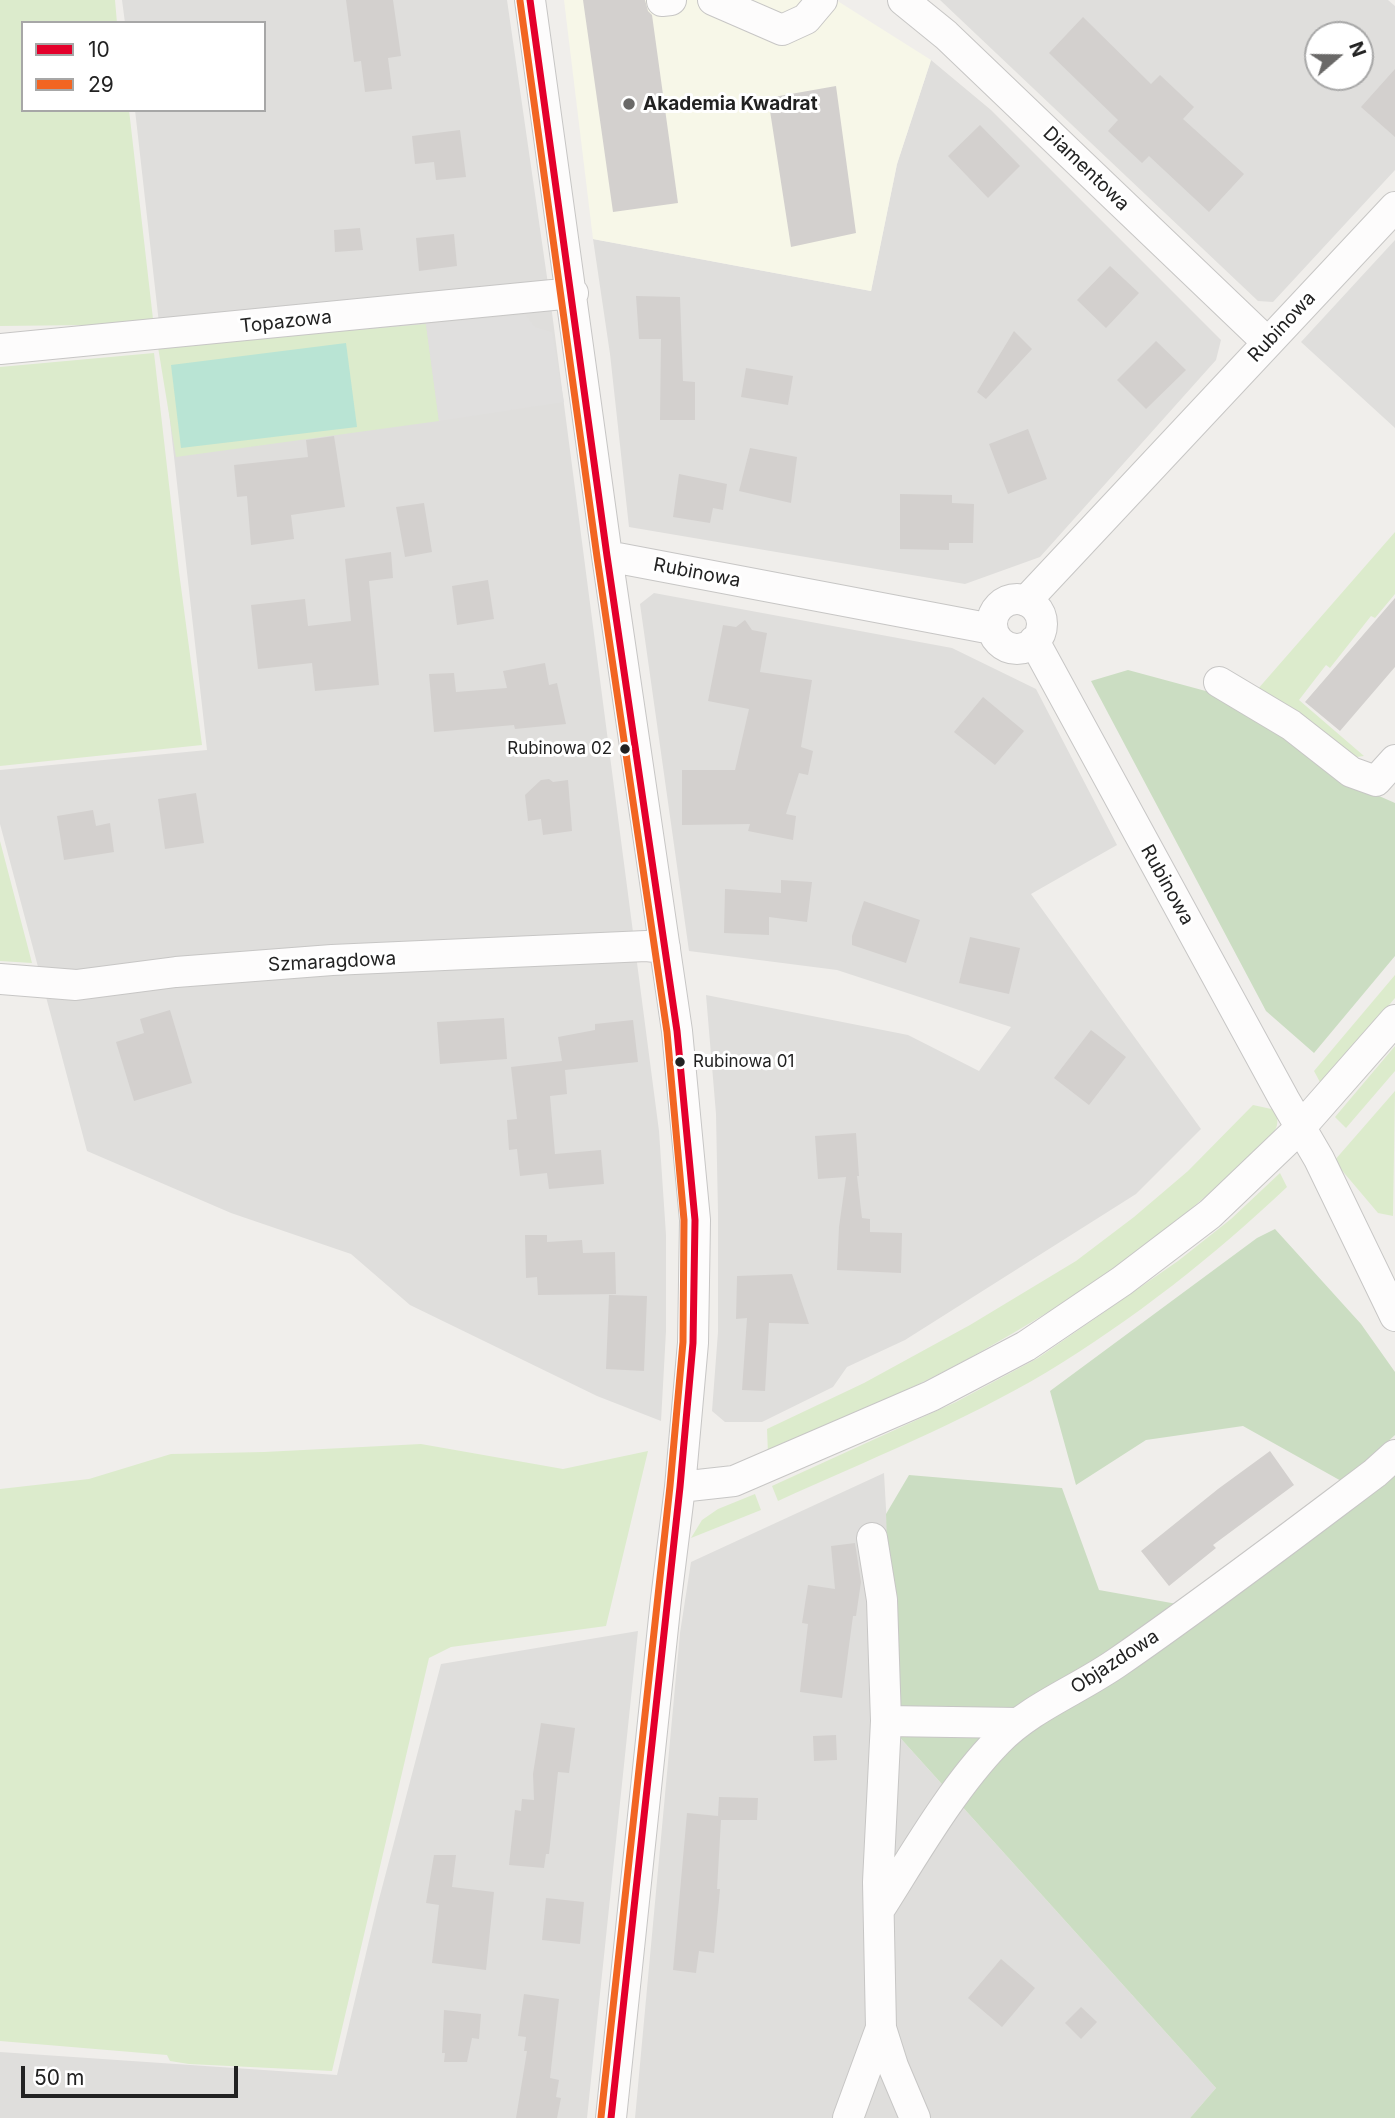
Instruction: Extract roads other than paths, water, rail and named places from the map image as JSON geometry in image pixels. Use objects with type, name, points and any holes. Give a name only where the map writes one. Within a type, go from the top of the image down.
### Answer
[{"type":"street","points":[[530,0],[573,293],[607,556],[677,1031],[695,1220],[692,1343],[680,1487],[611,2118]]},
{"type":"street","points":[[713,0],[782,30],[806,19],[822,0]]},
{"type":"street","name":"Diamentowa","points":[[903,0],[946,35],[1267,342]]},
{"type":"street","name":"Rubinowa","points":[[1395,206],[1026,601],[1011,599],[998,607],[992,629],[1006,646],[1021,648],[1034,641],[1300,1128],[1320,1159],[1395,1316]]},
{"type":"street","name":"Topazowa","points":[[0,349],[573,293]]},
{"type":"street","name":"Rubinowa","points":[[607,556],[992,629]]},
{"type":"street","points":[[1026,601],[1033,605],[1041,619],[1039,635],[1034,641]]},
{"type":"street","points":[[1219,682],[1291,726],[1351,772],[1376,781],[1395,760]]},
{"type":"street","name":"Szmaragdowa","points":[[0,979],[76,985],[176,972],[332,960],[646,946],[665,948]]},
{"type":"street","points":[[680,1487],[734,1481],[931,1396],[1026,1346],[1122,1281],[1210,1214],[1300,1128],[1395,1020]]},
{"type":"street","name":"Objazdowa","points":[[879,1910],[972,1771],[1017,1723],[1088,1682],[1166,1629],[1375,1474],[1395,1455]]},
{"type":"street","points":[[872,1538],[882,1600],[886,1721],[878,1882],[881,2028],[893,2066],[915,2118]]},
{"type":"street","points":[[886,1721],[1017,1723]]},
{"type":"street","points":[[848,2118],[881,2028]]},
{"type":"place","name":"Akademia Kwadrat","points":[[629,104]]},
{"type":"place","name":"Rubinowa 02","points":[[625,749]]},
{"type":"place","name":"Rubinowa 01","points":[[680,1062]]}]
